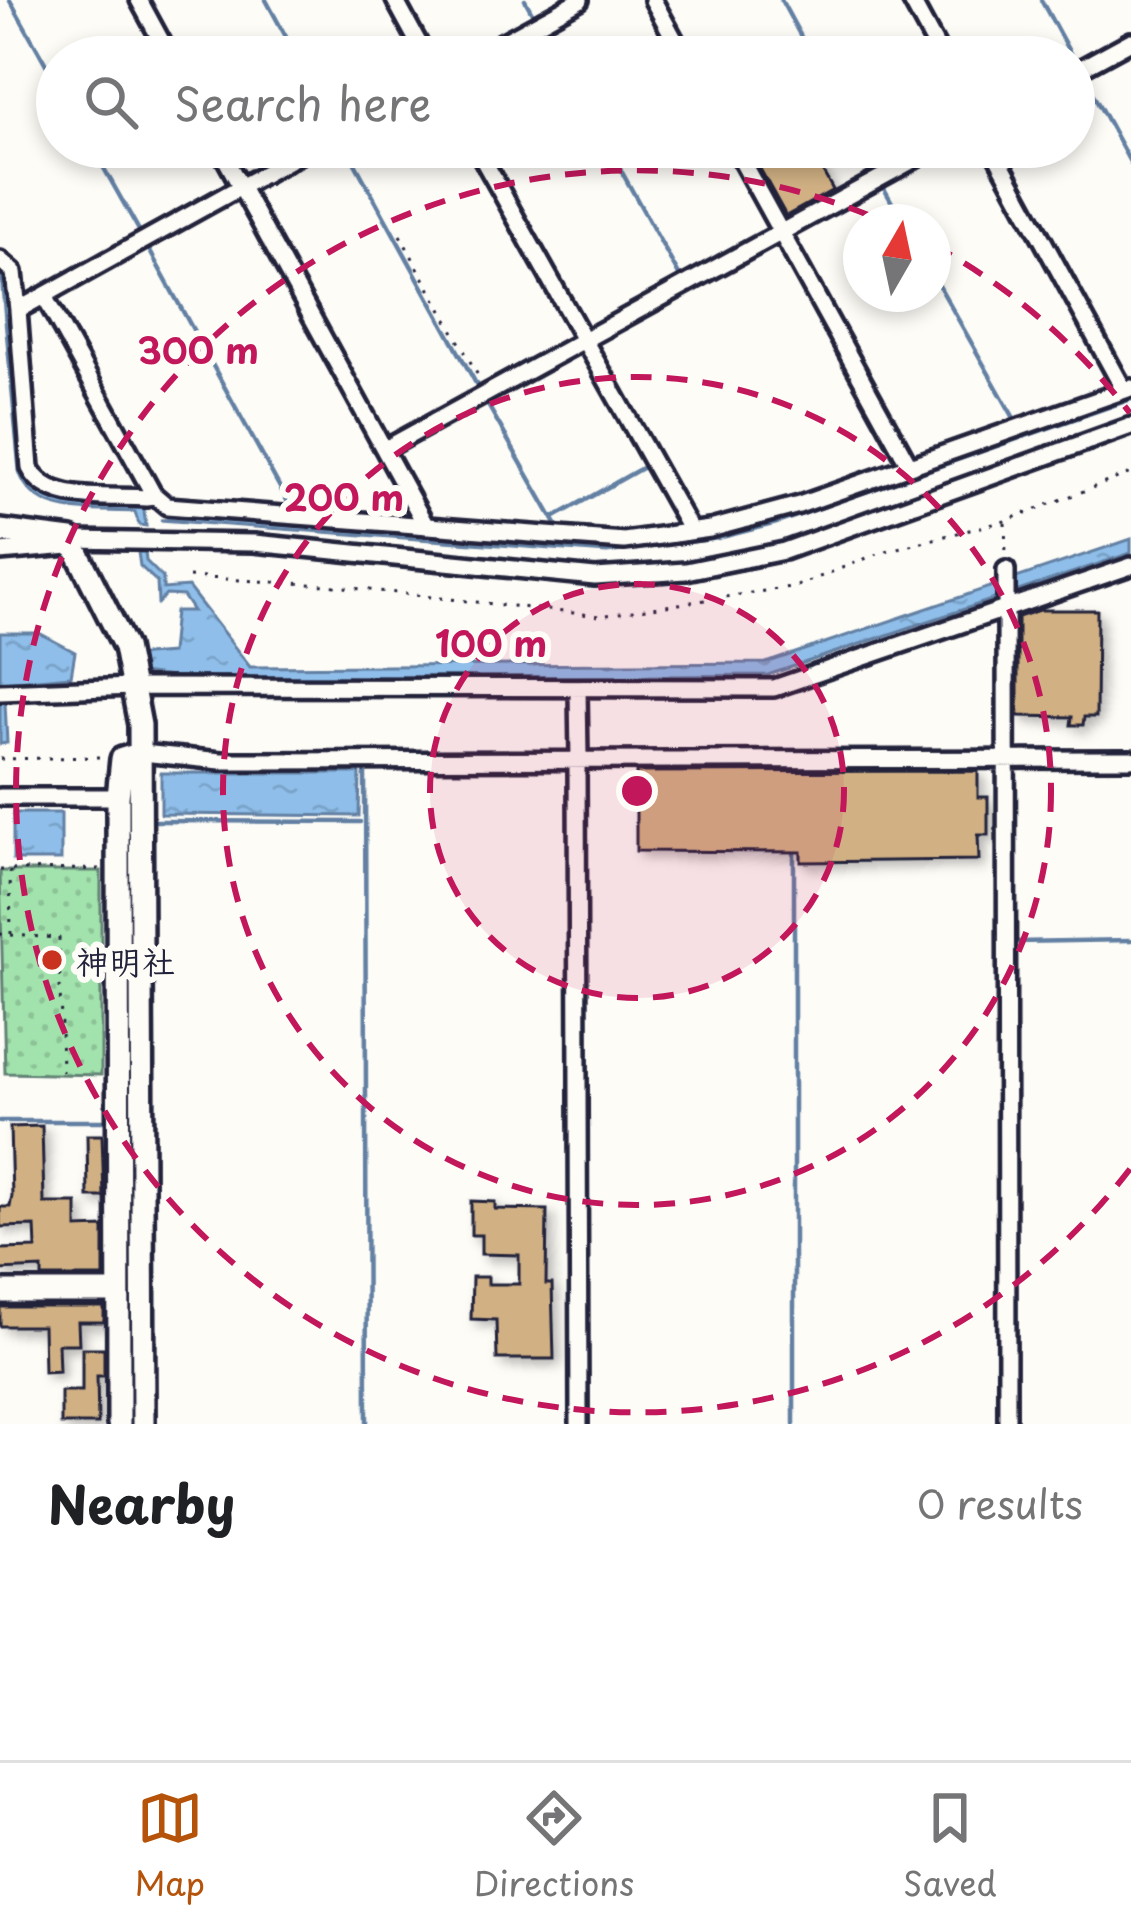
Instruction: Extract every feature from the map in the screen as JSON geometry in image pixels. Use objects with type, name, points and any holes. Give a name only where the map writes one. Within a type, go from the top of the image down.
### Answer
[{"type":"street","points":[[139,0],[159,36]]},
{"type":"street","points":[[395,0],[415,36]]},
{"type":"street","points":[[514,36],[580,0]]},
{"type":"street","points":[[653,0],[673,36]]},
{"type":"street","points":[[911,0],[931,36]]},
{"type":"street","points":[[1095,60],[1131,40]]},
{"type":"street","points":[[231,168],[426,526]]},
{"type":"street","points":[[18,310],[275,168]]},
{"type":"street","points":[[488,168],[690,529]]},
{"type":"street","points":[[745,168],[910,465]]},
{"type":"street","points":[[385,448],[900,168]]},
{"type":"street","points":[[44,296],[153,494],[167,506],[610,543],[710,529],[799,505],[1128,389],[1004,168]]},
{"type":"street","points":[[0,260],[14,272],[30,467],[36,480],[57,492],[153,494]]},
{"type":"street","points":[[0,553],[73,543],[254,544],[595,578],[686,571],[784,551],[1131,426]]},
{"type":"street","points":[[0,531],[73,543]]},
{"type":"street","points":[[73,543],[125,647],[132,682],[143,1424]]},
{"type":"street","points":[[3,692],[132,682],[578,691],[774,688],[1131,566]]},
{"type":"street","points":[[1006,569],[1007,1424]]},
{"type":"street","points":[[578,691],[579,1424]]},
{"type":"street","points":[[132,756],[221,760],[1131,759]]},
{"type":"street","points":[[119,1424],[118,797],[132,756]]},
{"type":"street","points":[[0,796],[118,797]]},
{"type":"street","points":[[0,1292],[118,1292]]},
{"type":"path","points":[[400,235],[488,393]]},
{"type":"path","points":[[1005,521],[1006,569]]},
{"type":"path","points":[[0,759],[132,756]]},
{"type":"path","points":[[0,869],[104,869]]},
{"type":"path","points":[[10,869],[11,935]]},
{"type":"path","points":[[58,926],[62,1072]]},
{"type":"path","points":[[0,934],[59,938]]},
{"type":"green space","name":"神明社","points":[[0,871],[101,871],[101,1075],[5,1073]]},
{"type":"water","points":[[0,266],[10,277],[28,479],[51,497],[143,505],[146,526],[139,525],[135,512],[68,508],[38,497],[27,486],[19,471]]},
{"type":"water","points":[[1131,391],[1131,400],[776,524],[717,539],[607,553],[160,520],[213,517],[570,548],[714,532]]},
{"type":"water","points":[[1131,539],[1131,553],[768,675],[197,680],[132,672],[133,656],[171,653],[175,611],[193,611],[183,596],[166,595],[158,603],[157,582],[140,566],[138,552],[145,552],[146,561],[163,578],[163,589],[188,587],[250,667],[766,663]]},
{"type":"water","points":[[0,633],[39,633],[75,652],[71,676],[4,682],[7,743],[0,744]]},
{"type":"water","points":[[161,773],[360,773],[359,816],[161,814]]},
{"type":"water","points":[[13,813],[61,813],[61,860],[13,860]]},
{"type":"building","points":[[760,168],[821,168],[833,190],[786,216]]},
{"type":"building","points":[[1040,610],[1097,610],[1096,717],[1084,717],[1083,725],[1071,725],[1072,717],[1018,716],[1018,617]]},
{"type":"building","points":[[978,771],[978,797],[988,797],[988,835],[978,835],[979,860],[801,862],[801,852],[636,851],[636,772]]},
{"type":"building","points":[[42,1126],[44,1203],[77,1203],[77,1228],[104,1227],[104,1277],[42,1277],[42,1268],[0,1270],[0,1249],[36,1248],[35,1226],[0,1227],[0,1207],[10,1207],[12,1196],[10,1127]]},
{"type":"building","points":[[87,1135],[102,1135],[104,1197],[88,1197]]},
{"type":"building","points":[[471,1201],[495,1202],[495,1209],[547,1210],[546,1284],[552,1284],[554,1359],[497,1359],[496,1320],[471,1319],[472,1277],[488,1277],[488,1284],[519,1284],[519,1255],[481,1254],[481,1235],[471,1235]]},
{"type":"building","points":[[0,1307],[104,1307],[104,1322],[78,1322],[79,1344],[58,1344],[59,1371],[44,1372],[43,1326],[0,1326]]},
{"type":"building","points":[[82,1348],[104,1348],[104,1376],[97,1376],[98,1424],[61,1424],[61,1391],[82,1391]]},
{"type":"waterway","points":[[10,0],[36,46]]},
{"type":"waterway","points":[[266,0],[286,36]]},
{"type":"waterway","points":[[525,0],[536,20]]},
{"type":"waterway","points":[[781,0],[801,36]]},
{"type":"waterway","points":[[1041,0],[1061,36]]},
{"type":"waterway","points":[[542,29],[546,36]]},
{"type":"waterway","points":[[1095,98],[1131,164]]},
{"type":"waterway","points":[[104,168],[141,234]]},
{"type":"waterway","points":[[358,168],[480,391]]},
{"type":"waterway","points":[[620,168],[680,277]]},
{"type":"waterway","points":[[873,168],[876,174]]},
{"type":"waterway","points":[[881,183],[893,204]]},
{"type":"waterway","points":[[147,246],[290,506]]},
{"type":"waterway","points":[[951,307],[1014,418]]},
{"type":"waterway","points":[[485,400],[560,531]]},
{"type":"waterway","points":[[553,518],[647,465]]},
{"type":"waterway","points":[[365,772],[367,1424]]},
{"type":"waterway","points":[[156,821],[360,822]]},
{"type":"waterway","points":[[794,848],[794,1424]]},
{"type":"waterway","points":[[1014,942],[1131,940]]},
{"type":"waterway","points":[[0,1121],[103,1121]]},
{"type":"place","name":"神明社","points":[[52,960]]}]
